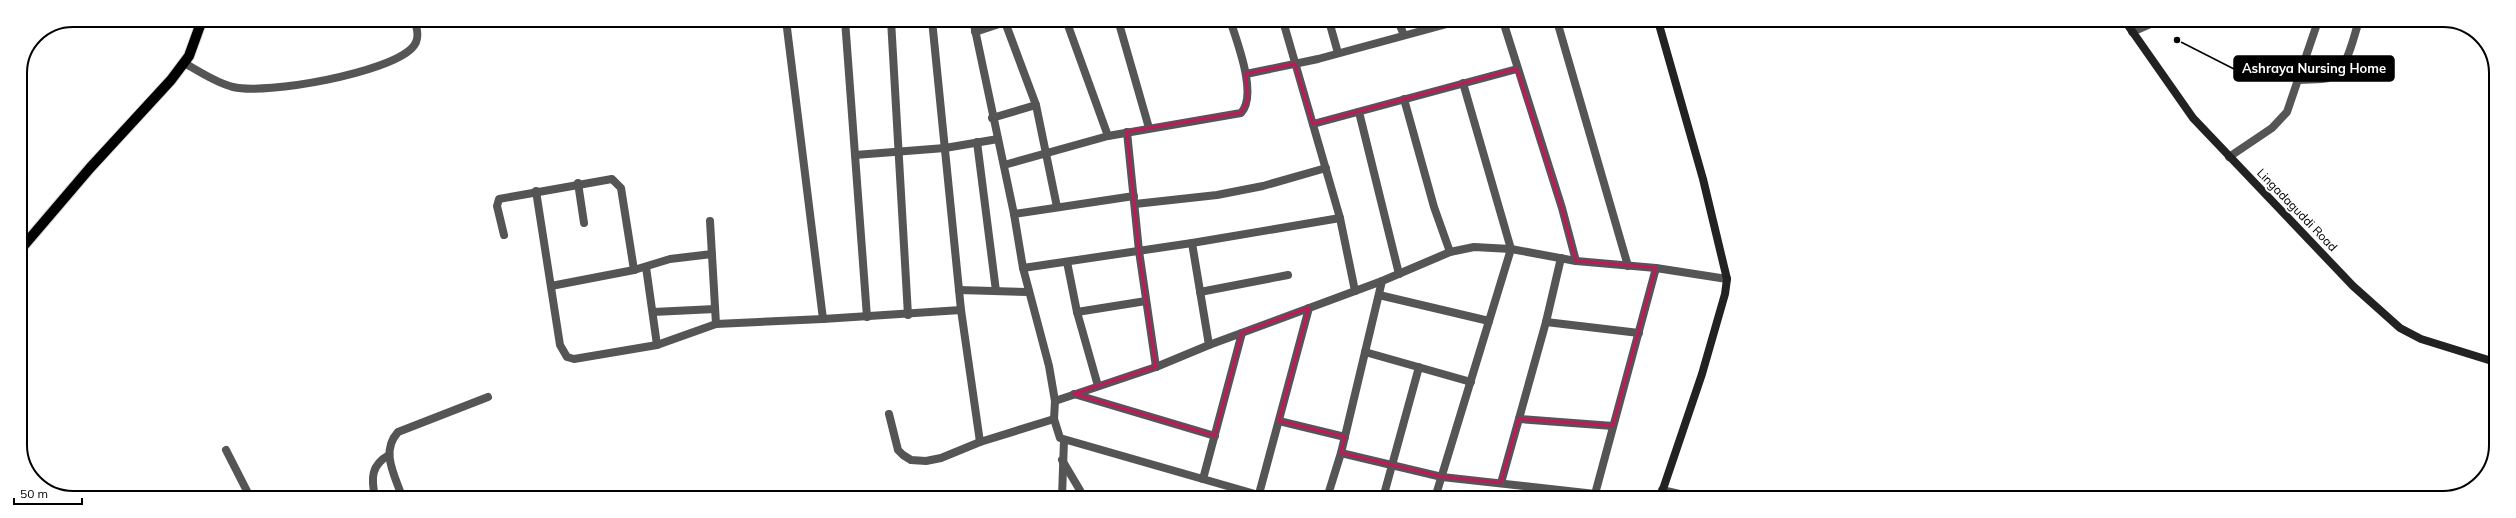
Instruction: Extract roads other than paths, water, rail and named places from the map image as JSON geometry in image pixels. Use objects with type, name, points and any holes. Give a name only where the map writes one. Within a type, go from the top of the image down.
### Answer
[{"type":"main road","points":[[27,242],[184,63],[198,36],[200,27]]},
{"type":"main road","points":[[1660,27],[1701,172],[1727,279],[1726,294],[1702,374],[1662,491]]},
{"type":"main road","name":"Lingadaguddi Road","points":[[2129,27],[2193,118],[2353,286],[2400,328],[2421,339],[2489,360]]},
{"type":"street","points":[[184,63],[218,81],[238,88],[300,84],[332,78],[388,63],[402,57],[413,47],[418,38],[416,27]]},
{"type":"street","points":[[787,27],[823,319]]},
{"type":"street","points":[[846,27],[867,317]]},
{"type":"street","points":[[891,27],[908,315]]},
{"type":"street","points":[[933,27],[961,310],[980,442]]},
{"type":"street","points":[[974,27],[992,118],[1014,214],[1023,268],[1049,366],[1055,401],[1054,418],[1057,432],[1064,440],[1248,491]]},
{"type":"street","points":[[975,32],[990,27]]},
{"type":"street","points":[[1009,27],[1036,105],[1057,207]]},
{"type":"street","points":[[1069,27],[1108,136]]},
{"type":"street","points":[[1120,27],[1150,128]]},
{"type":"street","points":[[1004,165],[1108,136],[1241,113],[1248,101],[1246,74],[1232,27]]},
{"type":"street","points":[[1285,27],[1340,218],[1355,291]]},
{"type":"street","points":[[1332,27],[1338,54]]},
{"type":"street","points":[[1401,27],[1404,36]]},
{"type":"street","points":[[1246,74],[1338,54],[1432,27]]},
{"type":"street","points":[[1505,27],[1562,208],[1576,261]]},
{"type":"street","points":[[1559,27],[1628,266]]},
{"type":"street","points":[[2132,32],[2143,27]]},
{"type":"street","points":[[2229,157],[2280,122],[2287,112],[2300,80],[2316,27]]},
{"type":"street","points":[[2300,80],[2328,78],[2334,75],[2343,66],[2357,27]]},
{"type":"street","points":[[1313,124],[1517,69]]},
{"type":"street","points":[[1437,491],[1511,249],[1463,83]]},
{"type":"street","points":[[1404,99],[1434,207],[1450,252]]},
{"type":"street","points":[[992,118],[1036,105]]},
{"type":"street","points":[[1360,112],[1399,274]]},
{"type":"street","points":[[1127,132],[1139,251],[1156,367]]},
{"type":"street","points":[[855,155],[945,148],[998,139]]},
{"type":"street","points":[[977,142],[996,291]]},
{"type":"street","points":[[1014,214],[1057,207],[1134,200],[1217,195],[1263,186],[1326,168]]},
{"type":"street","points":[[504,235],[497,206],[499,199],[578,183],[612,179],[622,188],[634,270]]},
{"type":"street","points":[[578,183],[584,224]]},
{"type":"street","points":[[536,191],[560,345],[567,356],[574,358],[657,345],[716,324],[908,315],[961,310]]},
{"type":"street","points":[[1023,268],[1192,243],[1340,218]]},
{"type":"street","points":[[710,222],[716,324]]},
{"type":"street","points":[[1192,243],[1209,344]]},
{"type":"street","points":[[1055,401],[1156,367],[1209,344],[1382,281],[1450,252],[1474,247],[1511,249],[1576,261],[1656,268],[1727,279]]},
{"type":"street","points":[[551,286],[634,270],[670,259],[712,254]]},
{"type":"street","points":[[1501,483],[1546,322],[1561,258]]},
{"type":"street","points":[[1067,262],[1077,312],[1098,386]]},
{"type":"street","points":[[646,267],[657,345]]},
{"type":"street","points":[[1596,491],[1656,268]]},
{"type":"street","points":[[1200,292],[1288,275]]},
{"type":"street","points":[[1329,491],[1341,453],[1382,281]]},
{"type":"street","points":[[959,290],[1029,292]]},
{"type":"street","points":[[1379,295],[1490,321]]},
{"type":"street","points":[[1077,312],[1146,301]]},
{"type":"street","points":[[653,312],[715,308]]},
{"type":"street","points":[[1260,491],[1309,308]]},
{"type":"street","points":[[1546,322],[1639,333]]},
{"type":"street","points":[[1203,479],[1242,333]]},
{"type":"street","points":[[1366,352],[1471,382]]},
{"type":"street","points":[[1385,491],[1419,368]]},
{"type":"street","points":[[1074,394],[1214,436]]},
{"type":"street","points":[[400,491],[389,455],[389,447],[398,432],[488,397]]},
{"type":"street","points":[[889,414],[898,450],[911,460],[941,458],[980,442],[1054,418]]},
{"type":"street","points":[[1519,419],[1568,425],[1613,426]]},
{"type":"street","points":[[1279,421],[1345,437]]},
{"type":"street","points":[[1062,491],[1062,460],[1064,440]]},
{"type":"street","points":[[226,450],[247,491]]},
{"type":"street","points":[[1341,453],[1442,477],[1569,491]]},
{"type":"street","points":[[374,491],[374,466],[389,455]]},
{"type":"street","points":[[1062,460],[1080,491]]},
{"type":"place","name":"Ashraya Nursing Home","points":[[2177,40]]}]
